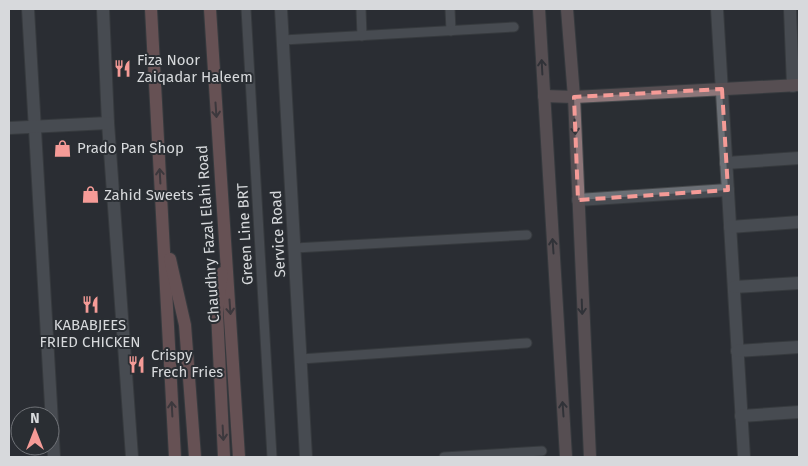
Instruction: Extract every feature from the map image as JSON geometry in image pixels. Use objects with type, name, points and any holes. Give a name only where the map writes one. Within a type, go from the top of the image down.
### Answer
[{"type":"main road","points":[[151,9],[175,457]]},
{"type":"main road","name":"Chaudhry Fazal Elahi Road","points":[[210,9],[239,457]]},
{"type":"main road","points":[[162,227],[185,325],[194,457]]},
{"type":"main road","points":[[224,457],[217,312],[226,245]]},
{"type":"street","points":[[28,9],[54,457]]},
{"type":"street","points":[[103,9],[108,123],[132,457]]},
{"type":"street","name":"Service Road","points":[[282,9],[306,457]]},
{"type":"street","points":[[538,9],[566,457]]},
{"type":"street","points":[[567,9],[574,97],[590,457]]},
{"type":"street","points":[[717,9],[744,457]]},
{"type":"street","points":[[544,96],[574,97],[796,86],[790,9]]},
{"type":"street","points":[[9,128],[108,123]]},
{"type":"street","points":[[726,163],[799,158]]},
{"type":"street","points":[[578,200],[728,190]]},
{"type":"street","points":[[730,226],[799,222]]},
{"type":"street","points":[[734,287],[799,283]]},
{"type":"street","points":[[737,351],[799,347]]},
{"type":"street","points":[[741,416],[799,412]]},
{"type":"lane","name":"Green Line BRT","points":[[246,9],[272,457]]},
{"type":"lane","points":[[361,9],[362,36]]},
{"type":"lane","points":[[450,9],[451,30]]},
{"type":"lane","points":[[283,40],[514,27]]},
{"type":"lane","points":[[295,248],[527,234]]},
{"type":"lane","points":[[301,359],[527,343]]},
{"type":"lane","points":[[444,457],[542,452]]},
{"type":"highlighted area","points":[[722,89],[728,190],[578,200],[574,97]]},
{"type":"place","name":"Fiza Noor Zaiqadar Haleem","points":[[123,69]]},
{"type":"place","name":"Prado Pan Shop","points":[[63,148]]},
{"type":"place","name":"Zahid Sweets","points":[[90,195]]},
{"type":"place","name":"KABABJEES FRIED CHICKEN","points":[[90,304]]},
{"type":"place","name":"Crispy Frech Fries","points":[[137,364]]}]
